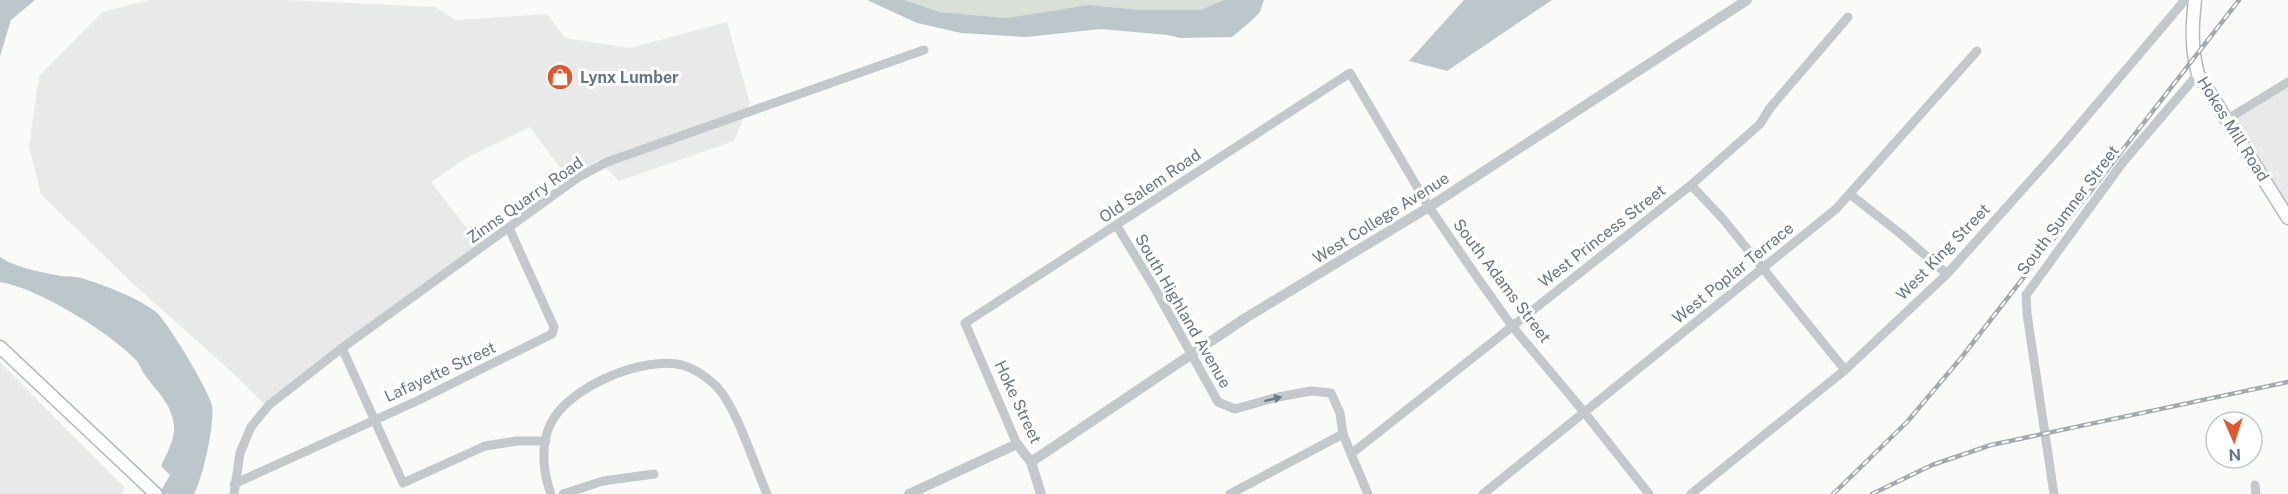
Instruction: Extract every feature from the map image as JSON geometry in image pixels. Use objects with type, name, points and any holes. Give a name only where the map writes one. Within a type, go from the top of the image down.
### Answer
[{"type":"main road","name":"Hokes Mill Road","points":[[2195,0],[2192,47],[2198,74],[2288,218]]},
{"type":"main road","points":[[0,347],[156,494]]},
{"type":"street","name":"West College Avenue","points":[[1031,462],[1247,317],[1429,207],[1747,0]]},
{"type":"street","name":"West King Street","points":[[1691,494],[1845,370],[1947,274],[2185,0]]},
{"type":"street","name":"West Princess Street","points":[[1351,454],[1691,185],[1760,124],[1770,108],[1848,17]]},
{"type":"street","name":"Zinns Quarry Road","points":[[234,489],[240,453],[251,427],[269,405],[342,348],[577,178],[607,162],[924,50]]},
{"type":"street","name":"West Poplar Terrace","points":[[1483,494],[1851,195],[1977,51]]},
{"type":"street","name":"South Adams Street","points":[[1350,73],[1429,207],[1512,326],[1649,494]]},
{"type":"street","name":"Old Salem Road","points":[[965,323],[1350,73]]},
{"type":"street","name":"South Sumner Street","points":[[2054,494],[2025,295],[2123,162],[2198,74]]},
{"type":"street","points":[[2226,120],[2288,82]]},
{"type":"street","points":[[1691,185],[1723,219],[1845,370]]},
{"type":"street","points":[[1851,195],[1902,234],[1947,274]]},
{"type":"street","name":"South Highland Avenue","points":[[1117,226],[1218,402],[1236,409],[1278,397],[1311,392],[1330,393],[1340,413],[1343,434],[1368,494]]},
{"type":"street","name":"Lafayette Street","points":[[234,489],[552,334],[554,327],[509,228]]},
{"type":"street","name":"Hoke Street","points":[[965,323],[1017,444],[1031,462],[1041,494]]},
{"type":"street","points":[[342,348],[403,483],[485,446],[517,441],[546,441]]},
{"type":"street","points":[[551,494],[543,468],[550,423],[572,398],[584,390],[603,380],[645,365],[663,363],[684,365],[713,384],[726,398],[767,494]]},
{"type":"street","points":[[1230,494],[1343,434]]},
{"type":"street","points":[[909,494],[1017,444]]},
{"type":"street","points":[[563,494],[603,481],[654,474]]},
{"type":"shaded area","points":[[0,0],[35,0],[11,20],[0,56]]},
{"type":"shaded area","points":[[149,0],[284,0],[435,7],[456,20],[547,14],[565,38],[630,48],[727,22],[750,103],[734,141],[619,181],[598,160],[568,179],[530,127],[466,158],[431,182],[479,244],[264,404],[234,374],[131,282],[41,194],[29,146],[39,76],[102,12]]},
{"type":"shaded area","points":[[867,0],[904,0],[940,12],[1006,18],[1088,5],[1141,10],[1200,10],[1224,0],[1264,0],[1260,12],[1232,37],[1180,38],[1101,29],[1026,37],[961,33],[917,23]]},
{"type":"shaded area","points":[[904,0],[1224,0],[1200,10],[1141,10],[1088,5],[1006,18],[940,12]]},
{"type":"shaded area","points":[[1464,0],[1552,0],[1447,71],[1409,61]]},
{"type":"shaded area","points":[[2288,87],[2288,211],[2231,121]]},
{"type":"shaded area","points":[[0,257],[29,269],[78,277],[121,292],[155,311],[160,317],[196,371],[212,405],[208,450],[194,494],[159,494],[170,475],[161,466],[173,437],[173,419],[168,405],[137,362],[109,337],[72,313],[33,293],[0,282]]},
{"type":"shaded area","points":[[0,362],[124,487],[122,494],[0,494]]},
{"type":"railway","points":[[1833,494],[1907,422],[1961,358],[2239,0]]},
{"type":"railway","points":[[1872,494],[1932,465],[1991,445],[2288,382]]},
{"type":"place","name":"Lynx Lumber","points":[[560,77]]}]
